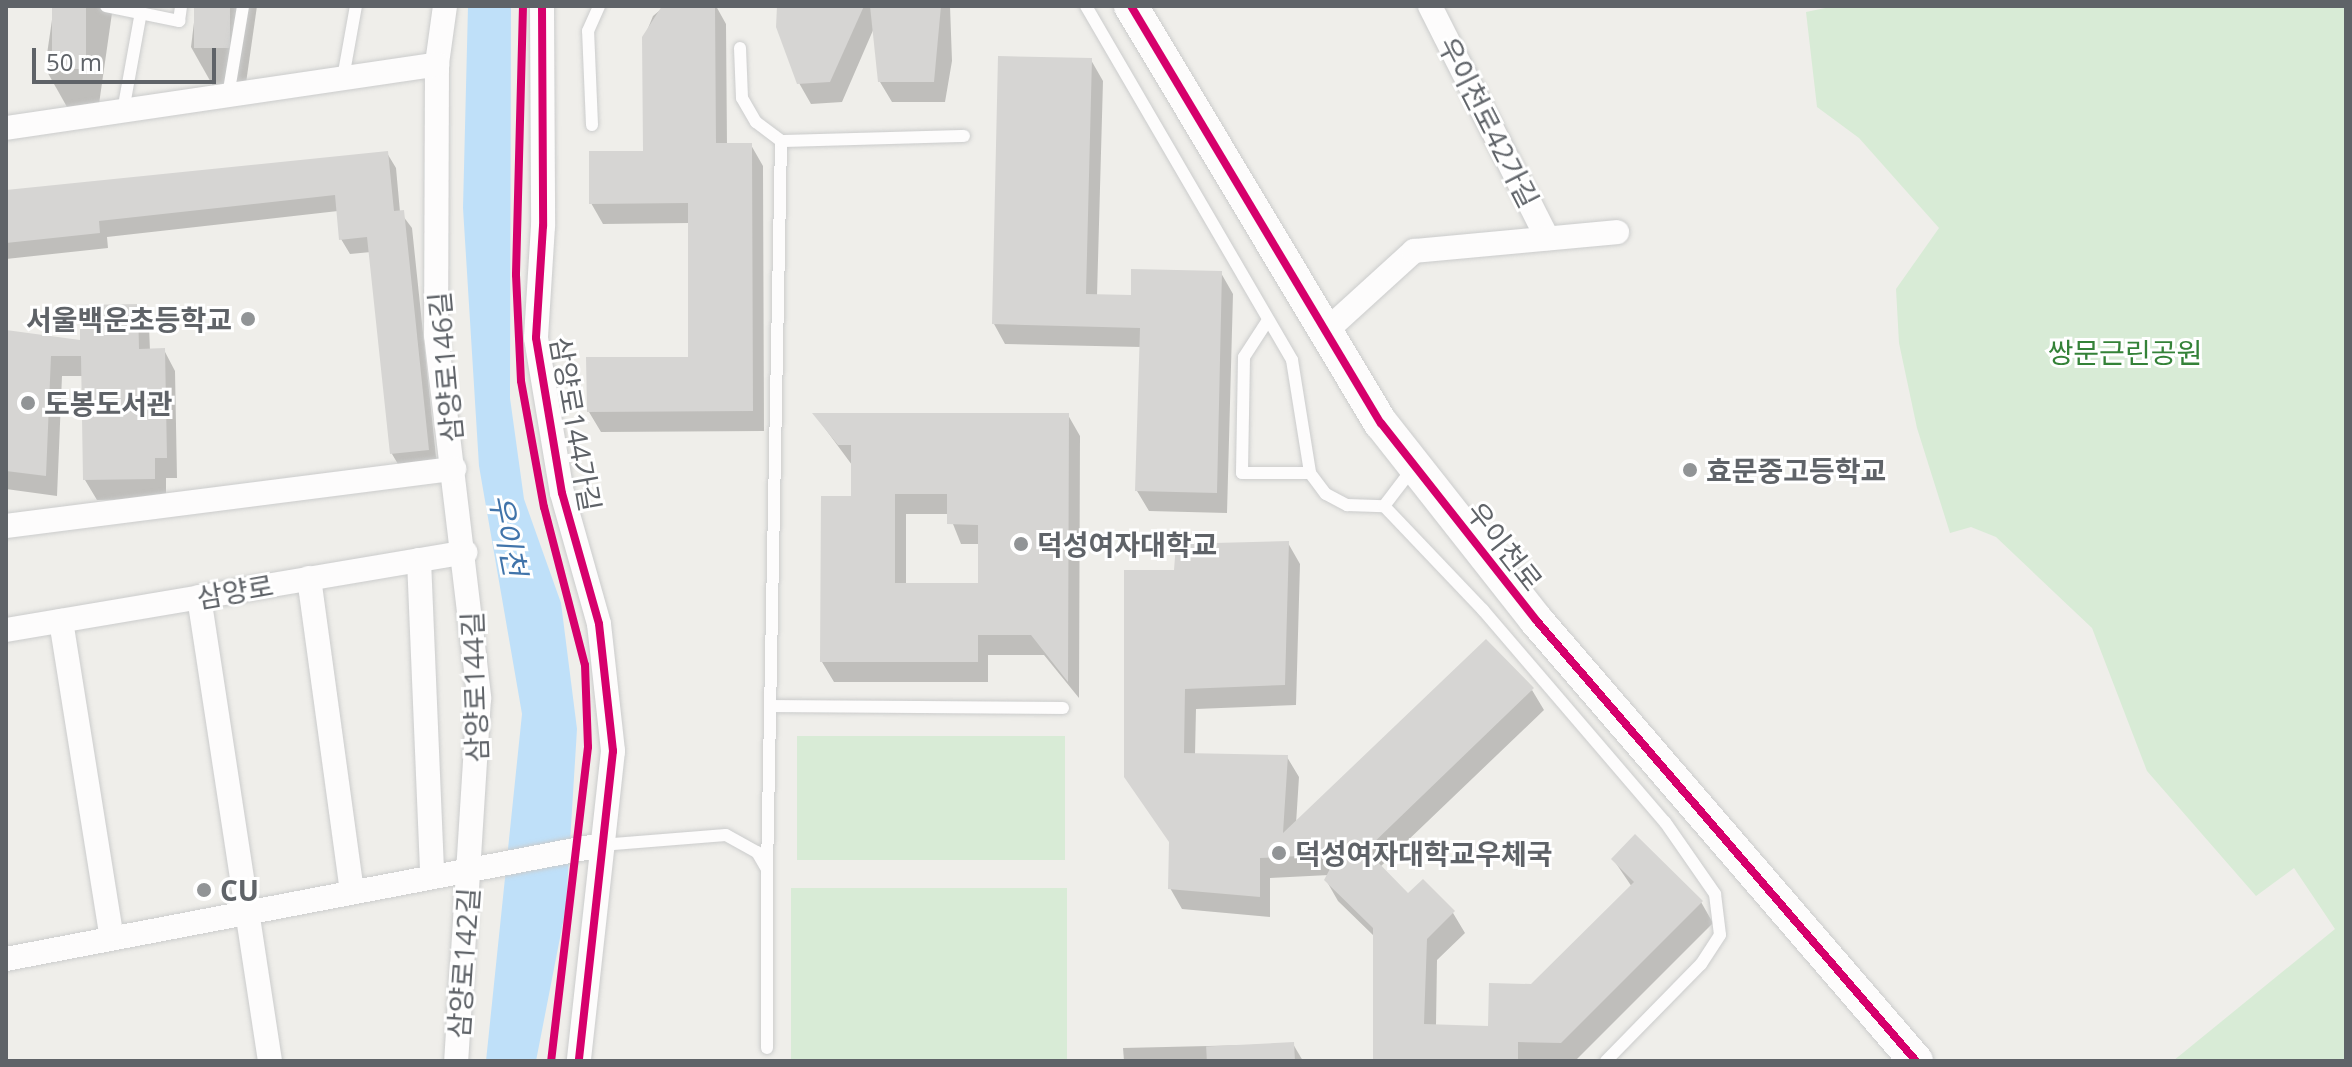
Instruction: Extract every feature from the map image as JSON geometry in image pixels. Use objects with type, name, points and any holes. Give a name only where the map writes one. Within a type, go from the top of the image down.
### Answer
[{"type":"street","name":"삼양로146길","points":[[6,526],[454,469],[436,335],[437,64],[445,6]]},
{"type":"street","name":"삼양로144가길","points":[[542,6],[543,226],[536,338],[562,493],[599,624],[613,751],[579,1061]]},
{"type":"street","name":"우이천로","points":[[1131,6],[1381,423],[1536,620],[1916,1061]]},
{"type":"street","name":"우이천로42가길","points":[[1430,6],[1547,238]]},
{"type":"street","points":[[6,128],[437,64]]},
{"type":"street","points":[[1326,331],[1414,251],[1617,232]]},
{"type":"street","name":"삼양로144길","points":[[454,469],[479,698],[471,866]]},
{"type":"street","name":"삼양로","points":[[6,630],[465,552]]},
{"type":"street","name":"삼양로144길","points":[[419,560],[432,874]]},
{"type":"street","points":[[309,578],[352,890]]},
{"type":"street","points":[[199,597],[244,911],[270,1061]]},
{"type":"street","points":[[61,621],[112,938]]},
{"type":"street","points":[[6,959],[471,866],[601,845]]},
{"type":"street","name":"삼양로142길","points":[[456,1061],[471,866]]},
{"type":"lane","points":[[106,6],[179,21],[181,6]]},
{"type":"lane","points":[[228,96],[243,6]]},
{"type":"lane","points":[[343,78],[356,6]]},
{"type":"lane","points":[[592,125],[588,31],[599,6]]},
{"type":"lane","points":[[1086,6],[1292,360],[1310,473],[1326,494],[1347,505],[1384,506],[1483,610],[1665,822],[1715,894],[1720,935],[1701,964],[1606,1061]]},
{"type":"lane","points":[[123,111],[141,12]]},
{"type":"lane","points":[[740,48],[742,98],[756,122],[781,141],[964,136]]},
{"type":"lane","points":[[767,1048],[767,869],[773,706],[781,141]]},
{"type":"lane","points":[[1268,320],[1244,357],[1242,473],[1310,473]]},
{"type":"lane","points":[[1384,506],[1415,466]]},
{"type":"lane","points":[[773,706],[1063,708]]},
{"type":"lane","points":[[601,845],[726,835],[747,842],[767,869]]},
{"type":"green space","name":"쌍문근린공원","points":[[1835,6],[2346,6],[2346,1061],[2173,1061],[2335,929],[2294,868],[2256,896],[2147,771],[2092,628],[1996,537],[1971,527],[1950,533],[1917,428],[1899,343],[1896,289],[1939,228],[1859,138],[1817,107],[1806,12]]},
{"type":"green space","points":[[797,736],[1065,736],[1065,860],[797,860]]},
{"type":"green space","points":[[791,888],[1067,888],[1067,1061],[791,1061]]},
{"type":"water","name":"우이천","points":[[468,6],[511,6],[510,398],[524,499],[561,603],[577,729],[566,907],[536,1061],[486,1061],[522,714],[479,466],[463,208]]},
{"type":"building","points":[[52,6],[86,6],[86,69],[52,69]]},
{"type":"building","points":[[194,6],[230,6],[230,48],[194,48]]},
{"type":"building","points":[[662,6],[715,6],[716,143],[752,143],[753,411],[587,412],[586,357],[688,357],[688,203],[589,204],[589,151],[643,151],[642,37]]},
{"type":"building","points":[[777,6],[864,6],[830,82],[797,84],[776,27]]},
{"type":"building","points":[[870,6],[941,6],[934,82],[878,82]]},
{"type":"building","points":[[998,56],[1092,58],[1086,294],[1131,295],[1131,269],[1222,271],[1217,493],[1135,491],[1140,328],[992,324]]},
{"type":"building","points":[[388,151],[394,211],[404,210],[429,450],[390,454],[367,237],[339,240],[335,195],[99,221],[100,233],[6,243],[6,190]]},
{"type":"building","points":[[138,304],[139,349],[165,348],[167,458],[155,458],[155,479],[83,480],[81,356],[51,356],[46,476],[6,471],[6,330],[80,340],[80,305]]},
{"type":"building","points":[[812,413],[1069,413],[1068,682],[1031,635],[978,635],[978,662],[820,662],[821,496],[851,496],[851,445],[838,445]],"holes":[[[895,494],[947,494],[947,524],[978,525],[978,583],[895,583]]]},
{"type":"building","points":[[1289,541],[1285,685],[1185,689],[1184,753],[1288,755],[1283,833],[1486,639],[1534,688],[1366,850],[1408,893],[1423,879],[1455,911],[1427,939],[1424,1024],[1488,1026],[1489,983],[1531,984],[1634,882],[1611,859],[1635,834],[1703,901],[1561,1043],[1518,1042],[1518,1061],[1373,1061],[1373,928],[1324,880],[1338,854],[1260,858],[1260,897],[1168,889],[1169,842],[1124,777],[1124,570],[1174,570],[1176,544]]},
{"type":"building","points":[[1294,1042],[1295,1061],[1207,1061],[1206,1047]]},
{"type":"cycle path","points":[[523,6],[516,275],[521,381],[544,507],[585,665],[588,747],[551,1061]]},
{"type":"cycle path","points":[[542,6],[543,226],[536,338],[562,493],[599,624],[613,751],[579,1061]]},
{"type":"cycle path","points":[[1131,6],[1381,423],[1536,620],[1916,1061]]},
{"type":"place","name":"서울백운초등학교","points":[[248,319]]},
{"type":"place","name":"도봉도서관","points":[[28,403]]},
{"type":"place","name":"효문중고등학교","points":[[1690,470]]},
{"type":"place","name":"덕성여자대학교","points":[[1021,544]]},
{"type":"place","name":"덕성여자대학교우체국","points":[[1279,853]]},
{"type":"place","name":"CU","points":[[204,890]]}]
